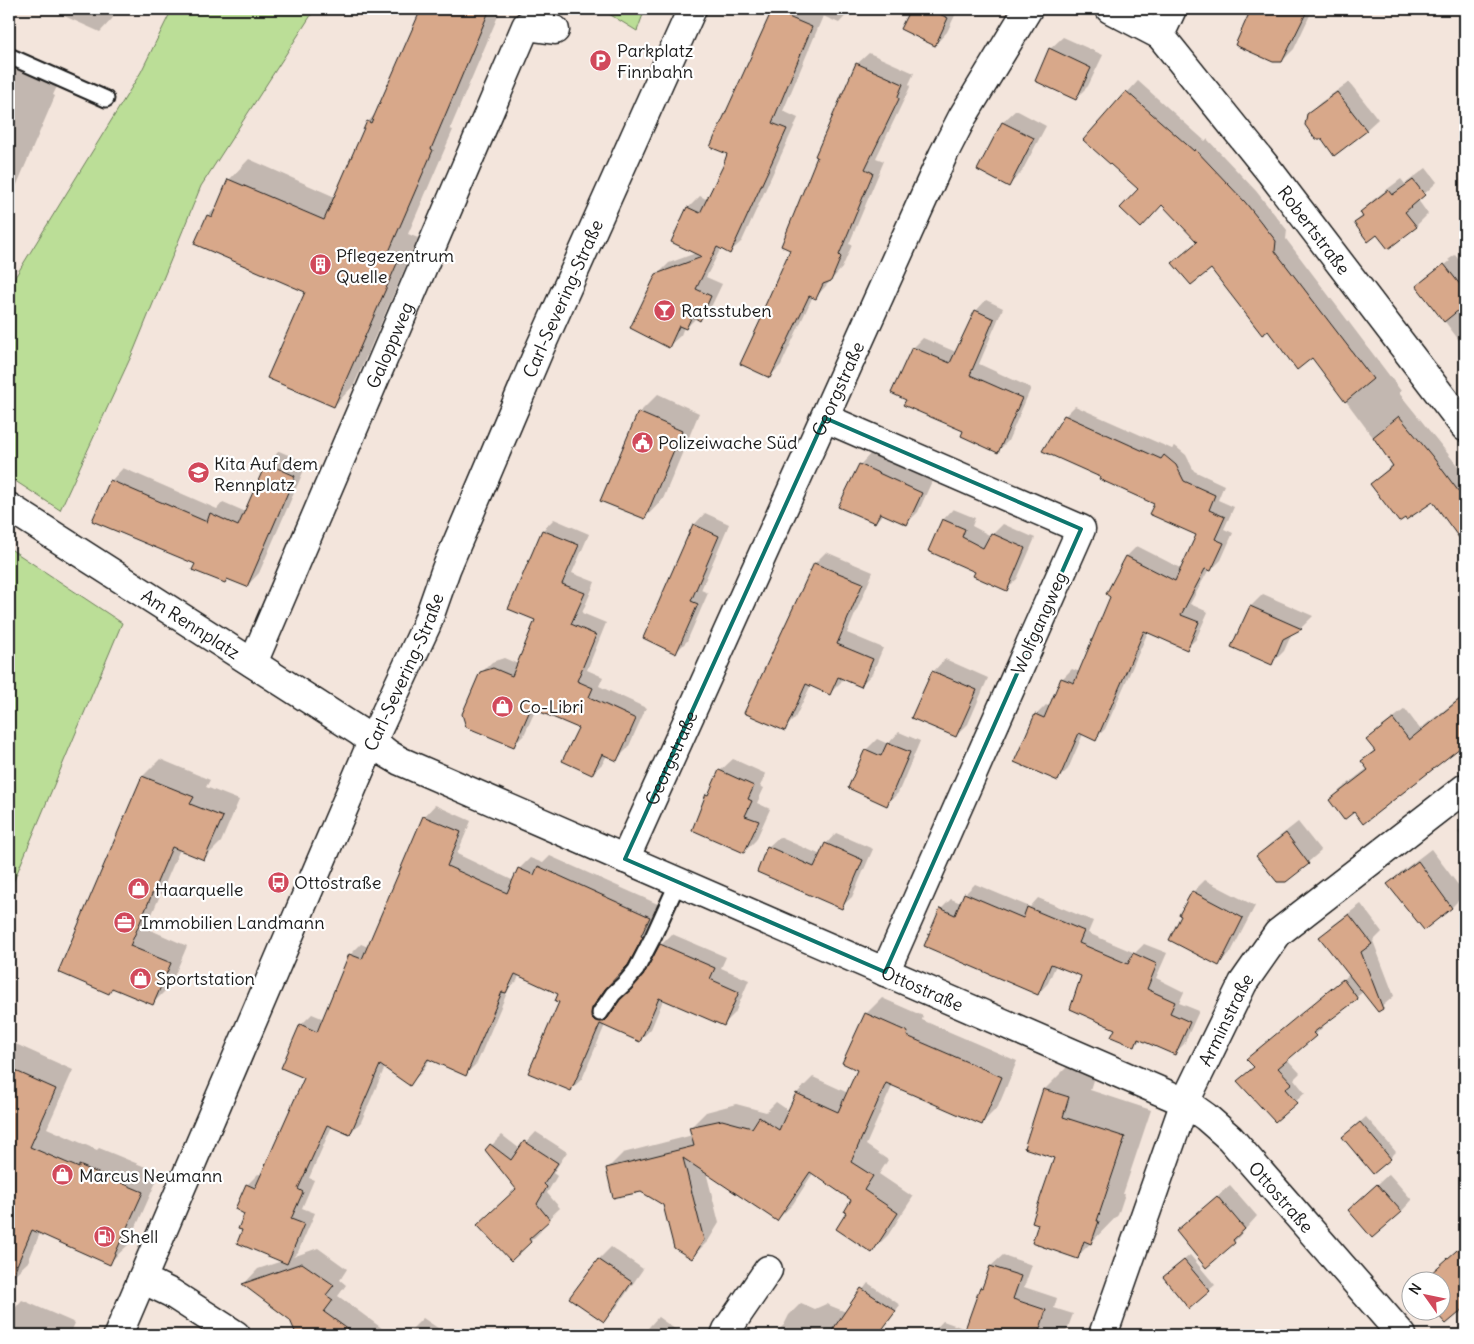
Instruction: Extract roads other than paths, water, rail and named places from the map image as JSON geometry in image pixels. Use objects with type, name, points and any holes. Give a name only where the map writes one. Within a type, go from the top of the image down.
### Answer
[{"type":"street","name":"Carl-Severing-Straße","points":[[118,1335],[372,742],[426,626],[446,568],[540,348],[692,9]]},
{"type":"street","name":"Georgstraße","points":[[625,859],[826,418],[943,155],[967,109],[1028,9]]},
{"type":"street","points":[[1110,9],[1160,35],[1172,9]]},
{"type":"street","name":"Galoppweg","points":[[253,663],[526,26],[555,30]]},
{"type":"street","name":"Robertstraße","points":[[1160,35],[1271,173],[1465,427]]},
{"type":"street","name":"Wolfgangweg","points":[[826,418],[1081,529],[885,972]]},
{"type":"street","name":"Am Rennplatz","points":[[9,506],[360,732],[372,742]]},
{"type":"street","name":"Ottostraße","points":[[372,742],[400,761],[1185,1102],[1230,1138],[1402,1335]]},
{"type":"street","name":"Arminstraße","points":[[1103,1335],[1185,1102],[1243,982],[1278,933],[1465,788]]},
{"type":"street","points":[[725,1335],[768,1270]]},
{"type":"street","points":[[142,1279],[171,1293],[236,1335]]},
{"type":"lane","points":[[9,56],[106,99]]},
{"type":"lane","points":[[600,1013],[613,994],[636,970],[678,882]]},
{"type":"place","name":"Parkplatz Finnbahn","points":[[601,60]]},
{"type":"place","name":"Pflegezentrum Quelle","points":[[320,265]]},
{"type":"place","name":"Ratsstuben","points":[[665,310]]},
{"type":"place","name":"Polizeiwache Süd","points":[[642,442]]},
{"type":"place","name":"Kita Auf dem Rennplatz","points":[[198,473]]},
{"type":"place","name":"Co-Libri","points":[[503,706]]},
{"type":"place","name":"Ottostraße","points":[[278,882]]},
{"type":"place","name":"Haarquelle","points":[[139,889]]},
{"type":"place","name":"Immobilien Landmann","points":[[125,922]]},
{"type":"place","name":"Sportstation","points":[[140,978]]},
{"type":"place","name":"Marcus Neumann","points":[[63,1175]]},
{"type":"place","name":"Shell","points":[[104,1236]]}]
